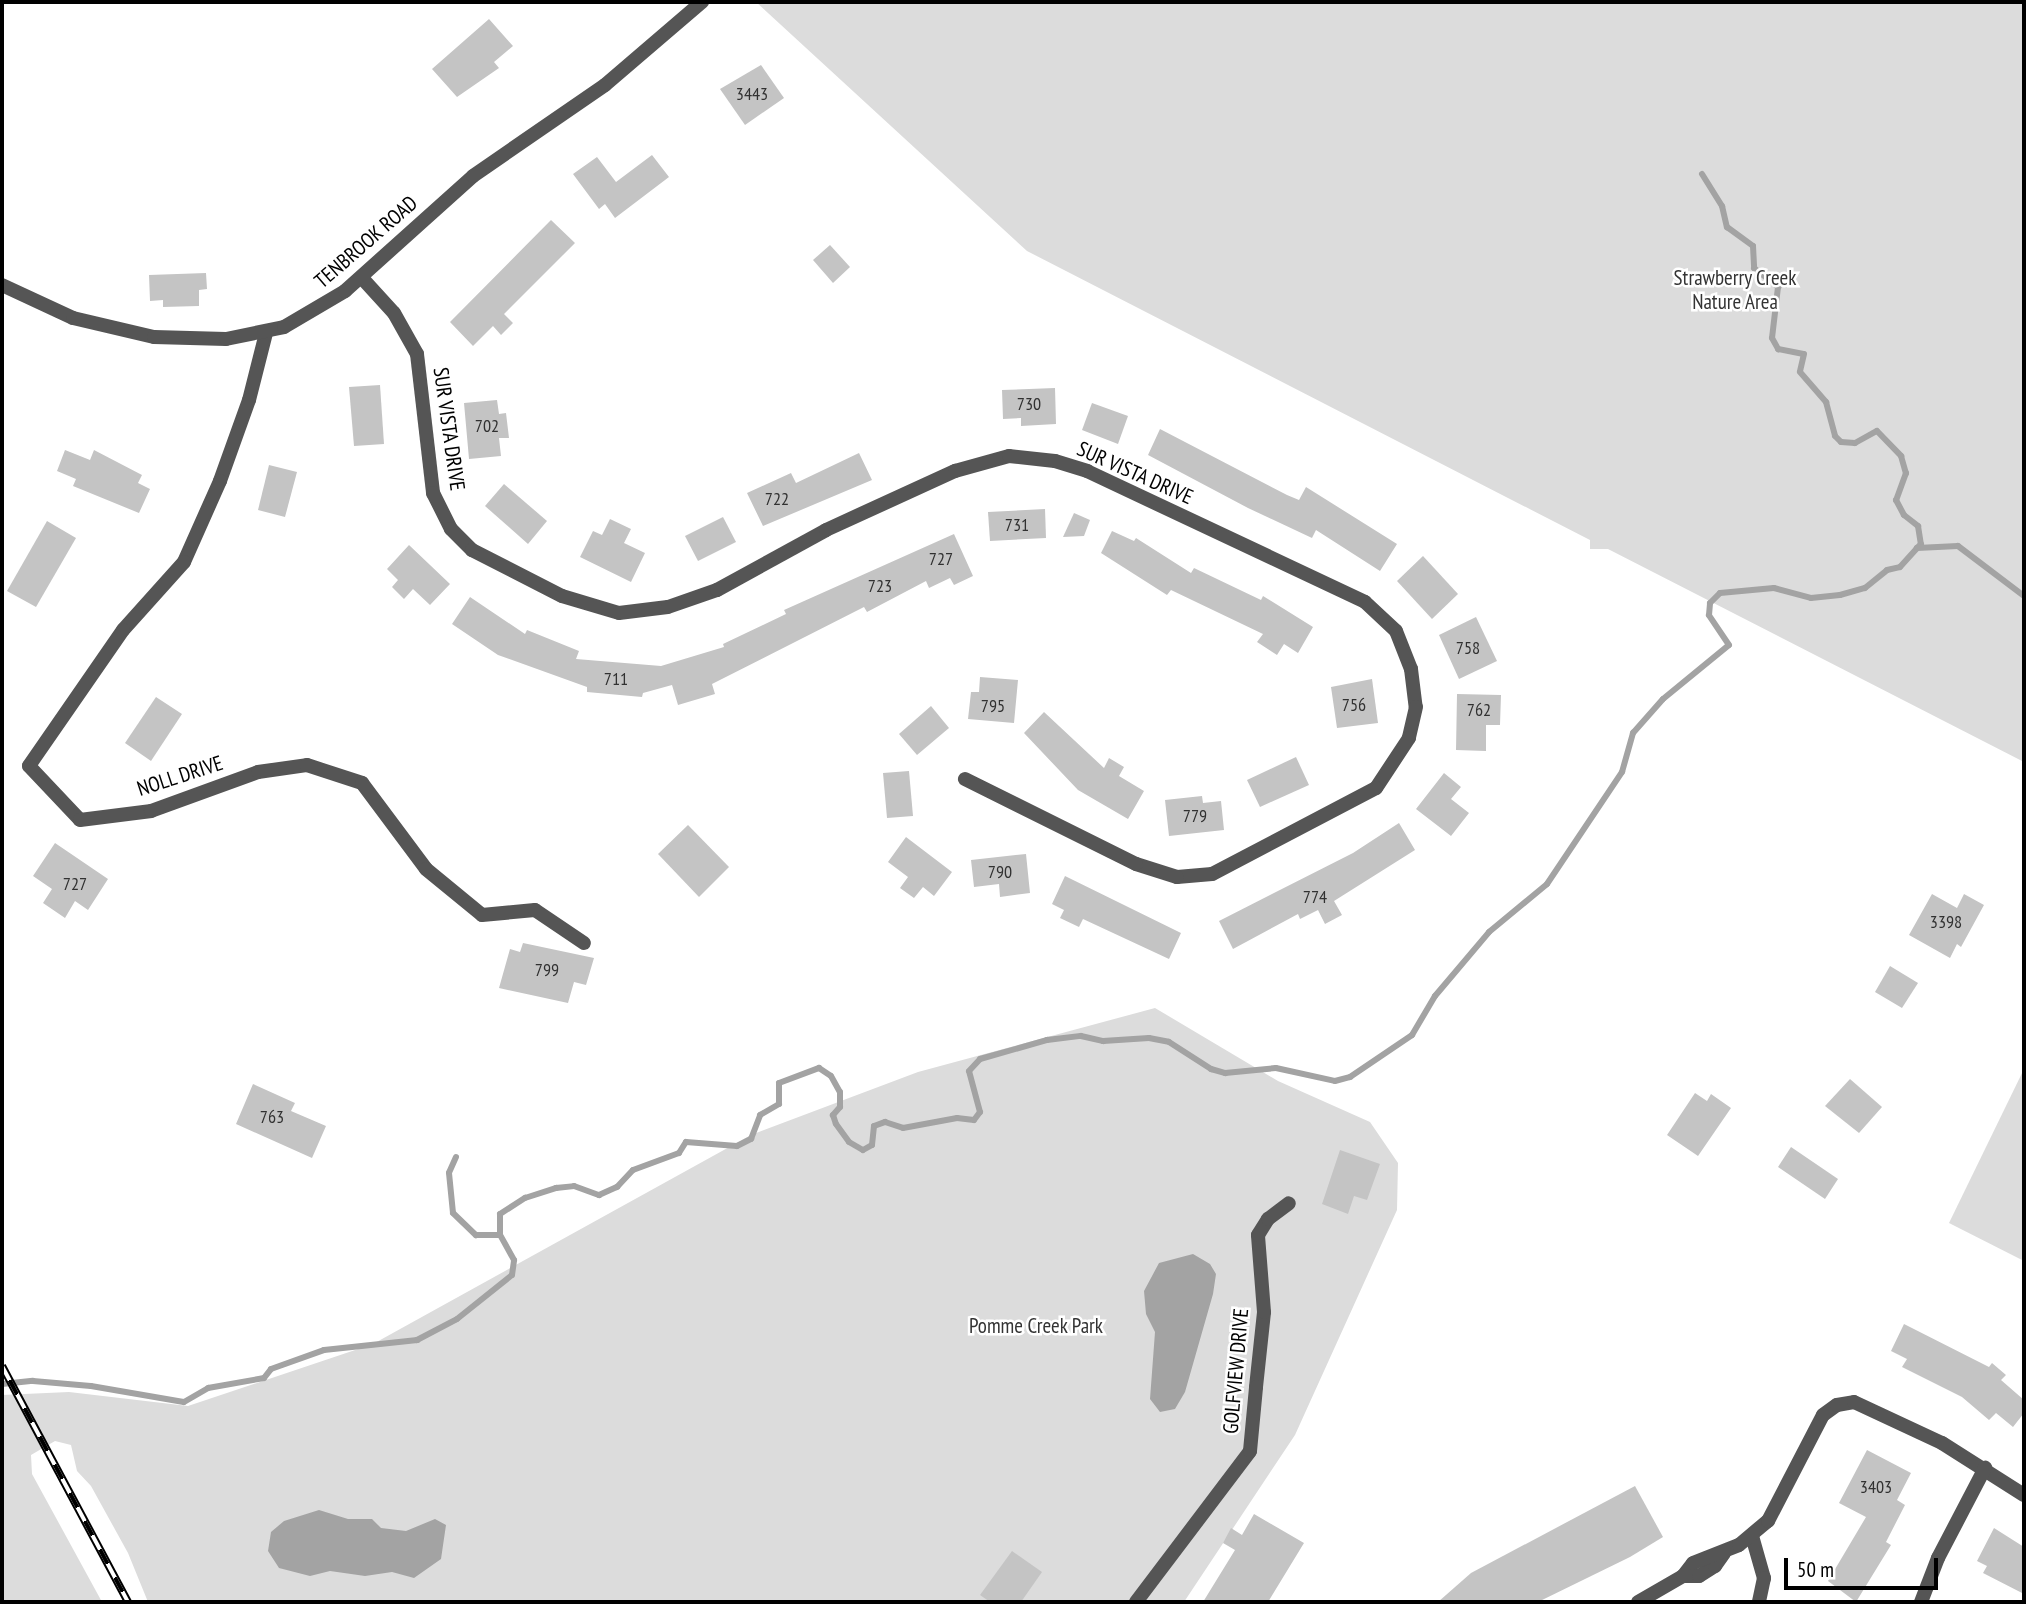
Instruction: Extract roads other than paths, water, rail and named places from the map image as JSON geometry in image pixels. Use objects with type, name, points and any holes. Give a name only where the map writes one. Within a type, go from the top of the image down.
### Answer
[{"type":"street","name":"TENBROOK ROAD","points":[[2,285],[73,318],[130,333],[190,340],[265,333],[312,314],[362,278],[473,176],[605,85],[702,2]]},
{"type":"street","name":"SUR VISTA DRIVE","points":[[362,278],[394,313],[417,354],[433,493],[451,529],[472,550],[562,596],[619,613],[668,607],[716,590],[826,530],[955,471],[1009,456],[1087,471],[1365,602],[1396,631],[1411,669],[1416,708],[1409,738],[1395,765],[1376,788],[1212,874],[1177,877],[1136,864],[965,779]]},
{"type":"street","name":"NOLL DRIVE","points":[[265,333],[249,400],[220,481],[184,562],[123,631],[29,766],[80,820],[150,811],[258,772],[307,765],[362,783],[426,869],[482,915],[535,910],[584,943]]},
{"type":"street","name":"GOLFVIEW DRIVE","points":[[1136,1602],[1250,1451],[1264,1312],[1258,1234],[1268,1219],[1289,1203]]},
{"type":"street","points":[[1638,1602],[1683,1576],[1699,1576],[1715,1566],[1724,1553],[1752,1536],[1780,1503],[1823,1415],[1837,1405],[1854,1402],[1985,1468],[2024,1495]]},
{"type":"street","points":[[1921,1602],[1938,1558],[1985,1468]]},
{"type":"street","points":[[1752,1536],[1764,1578],[1759,1602]]},
{"type":"waterway","points":[[1702,174],[1722,206],[1727,227],[1753,246],[1754,268],[1778,287],[1772,338],[1778,349],[1804,354],[1800,372],[1826,402],[1835,436],[1841,442],[1855,443],[1877,431],[1901,456],[1906,473],[1896,500],[1904,515],[1918,526],[1921,544],[1917,548]]},
{"type":"waterway","points":[[2,1384],[33,1381],[91,1386],[184,1402],[208,1388],[264,1378],[271,1369],[324,1350],[417,1340],[457,1319],[512,1275],[514,1260],[500,1235],[500,1214],[525,1198],[556,1188],[574,1186],[599,1195],[617,1187],[633,1170],[679,1153],[686,1142],[737,1146],[751,1139],[760,1115],[779,1104],[779,1083],[819,1068],[831,1076],[840,1092],[840,1107],[833,1115],[836,1124],[849,1142],[863,1150],[872,1145],[874,1126],[885,1122],[903,1128],[957,1118],[974,1120],[980,1112],[969,1071],[980,1059],[1047,1040],[1081,1036],[1103,1041],[1149,1038],[1169,1042],[1211,1069],[1225,1073],[1276,1068],[1335,1081],[1350,1077],[1412,1035],[1435,996],[1489,932],[1547,884],[1622,772],[1633,733],[1663,699],[1729,645],[1709,615],[1710,603],[1720,593],[1774,588],[1811,598],[1840,595],[1865,588],[1887,570],[1900,567],[1917,548],[1958,546],[2024,596]]},
{"type":"waterway","points":[[456,1157],[449,1173],[453,1213],[476,1235],[500,1235]]},
{"type":"railway","points":[[2,1366],[128,1602]]},
{"type":"park label","name":"Strawberry Creek Nature Area","points":[[1735,290]]},
{"type":"park label","name":"Pomme Creek Park","points":[[1036,1326]]}]
